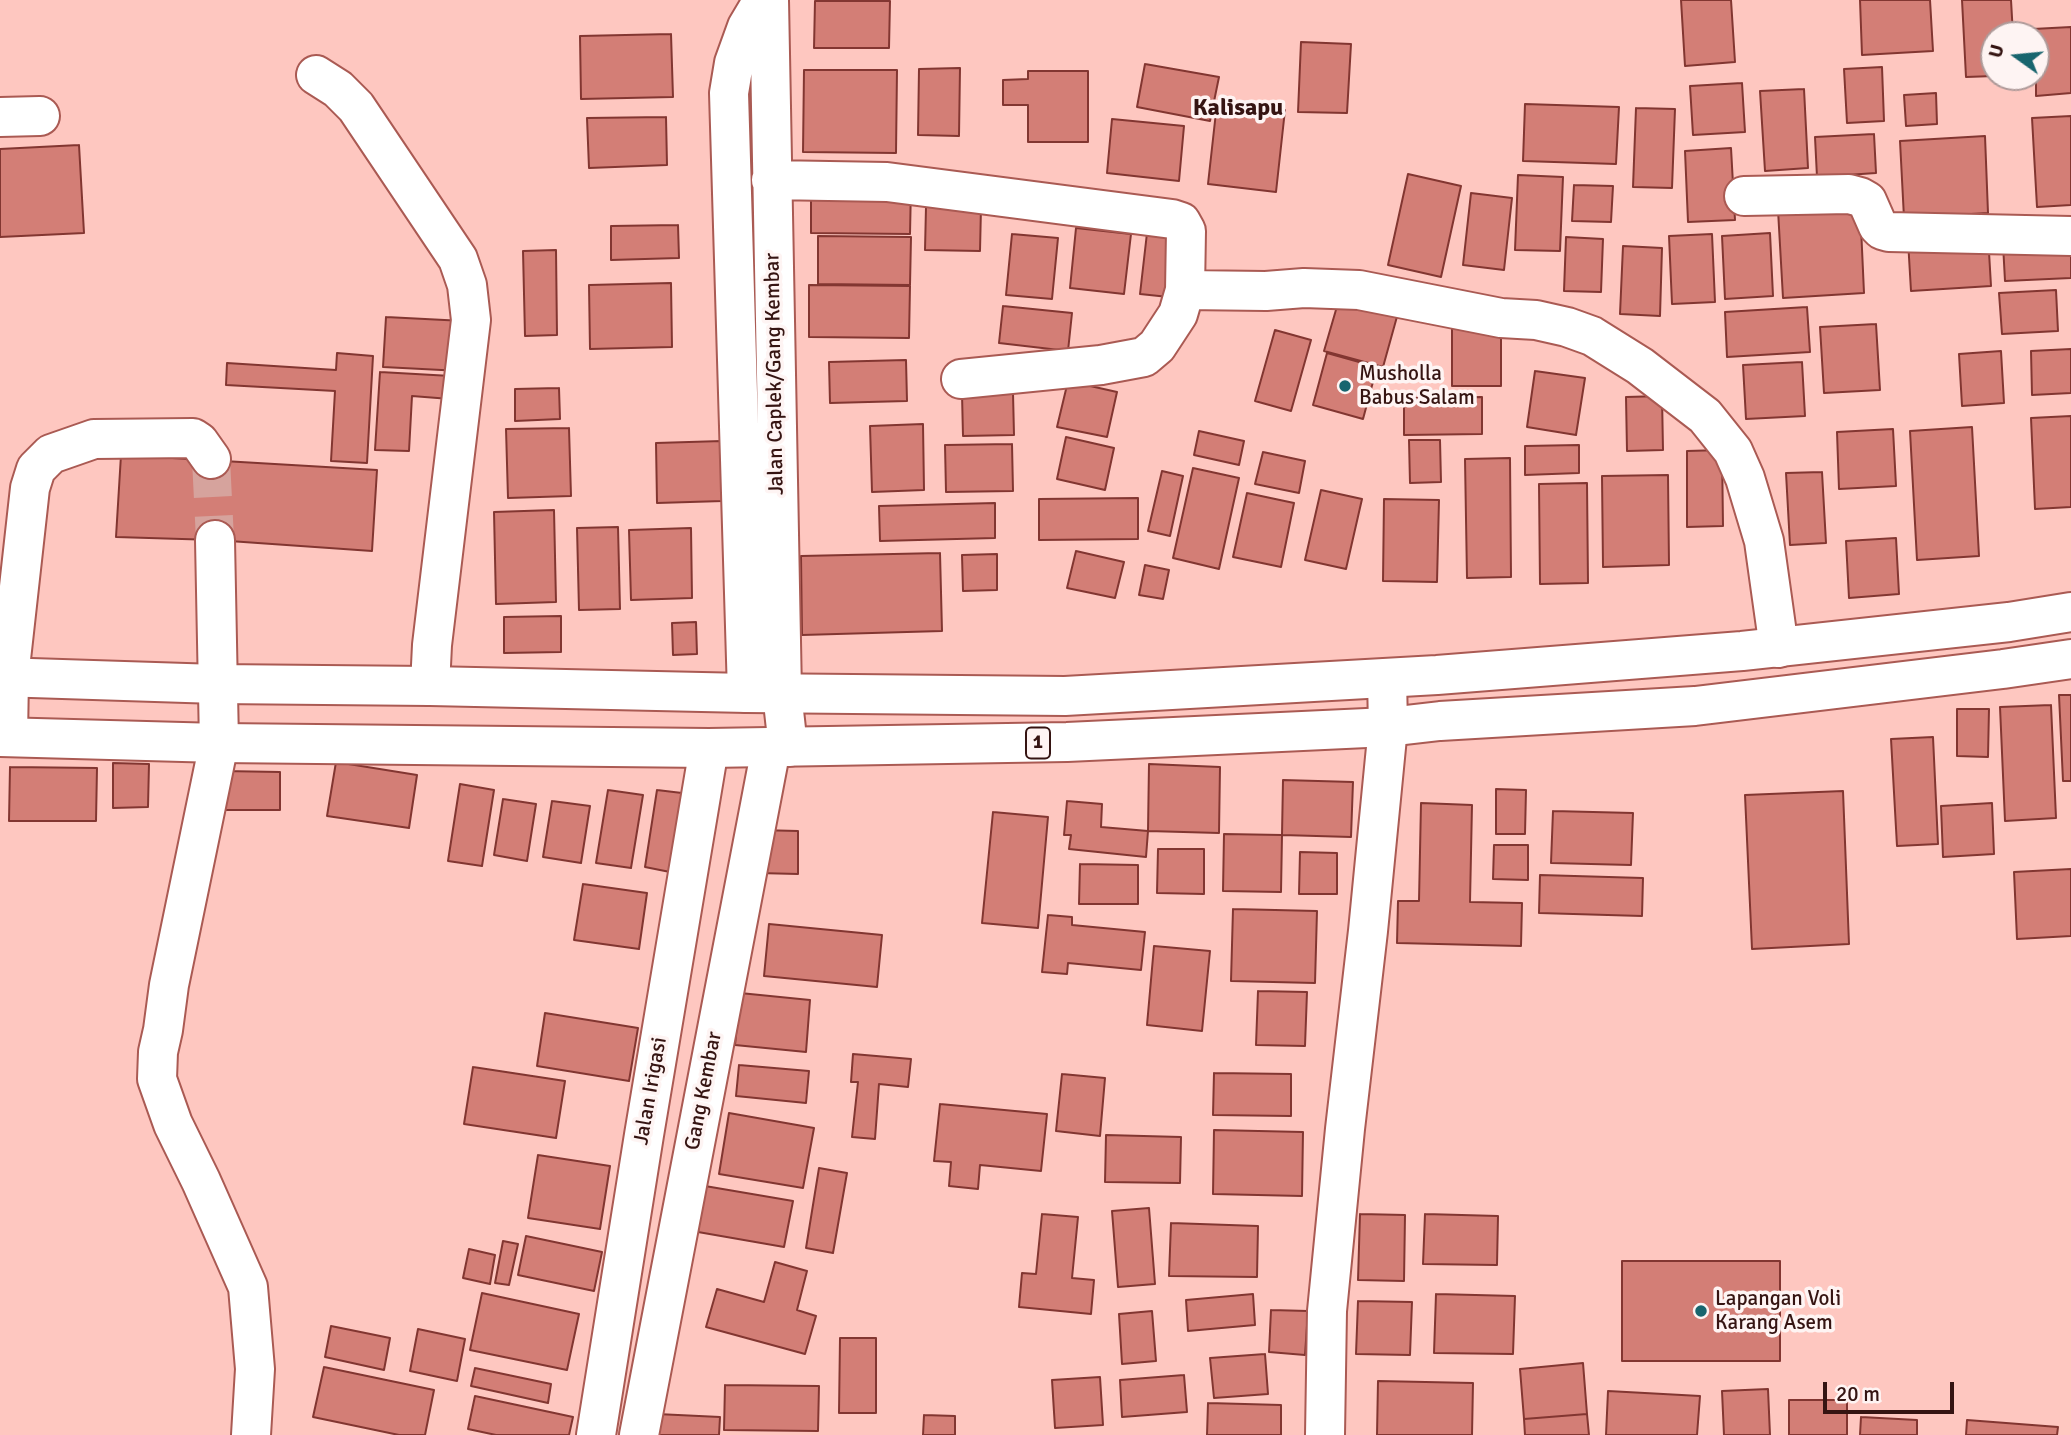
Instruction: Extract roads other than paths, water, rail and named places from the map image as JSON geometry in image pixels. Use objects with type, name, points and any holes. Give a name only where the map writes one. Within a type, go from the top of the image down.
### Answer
[{"type":"main road","points":[[763,0],[747,27],[734,63],[729,93],[764,693]]},
{"type":"main road","name":"Jalan Caplek/Gang Kembar","points":[[769,0],[771,180],[764,693],[780,747]]},
{"type":"main road","points":[[316,75],[338,89],[356,107],[458,259],[467,285],[471,320],[432,645],[430,686]]},
{"type":"main road","points":[[0,117],[40,116]]},
{"type":"main road","points":[[771,180],[887,182],[1181,222],[1186,231],[1185,290],[1178,314],[1157,346],[1144,356],[1101,365],[961,379]]},
{"type":"main road","points":[[1744,196],[1849,194],[1867,201],[1878,226],[1889,232],[2071,236]]},
{"type":"main road","points":[[1185,290],[1359,290],[1501,318],[1536,320],[1567,327],[1592,336],[1619,352],[1663,382],[1705,416],[1733,451],[1745,478],[1763,541],[1779,648]]},
{"type":"main road","points":[[4,737],[5,677],[30,488],[36,469],[51,453],[94,439],[193,438],[211,459]]},
{"type":"main road","points":[[215,540],[219,743],[169,985],[158,1052],[157,1079],[173,1124],[248,1286],[255,1369],[251,1435]]},
{"type":"main road","points":[[5,677],[217,684],[1065,696],[1387,678],[1779,648],[2009,622],[2071,612]]},
{"type":"main road","name":"1","points":[[4,737],[219,743],[709,748],[1067,742],[1388,727],[1440,721],[1695,706],[2071,659]]},
{"type":"main road","points":[[1325,1435],[1327,1311],[1388,727],[1387,678]]},
{"type":"main road","name":"Gang Kembar","points":[[639,1435],[780,747]]},
{"type":"main road","name":"Jalan Irigasi","points":[[596,1435],[709,748]]},
{"type":"tunnel","points":[[211,459],[215,540]]},
{"type":"place","name":"Musholla Babus Salam","points":[[1345,386]]},
{"type":"place","name":"Lapangan Voli Karang Asem","points":[[1701,1311]]},
{"type":"district","name":"Kalisapu","points":[[1238,109]]}]
